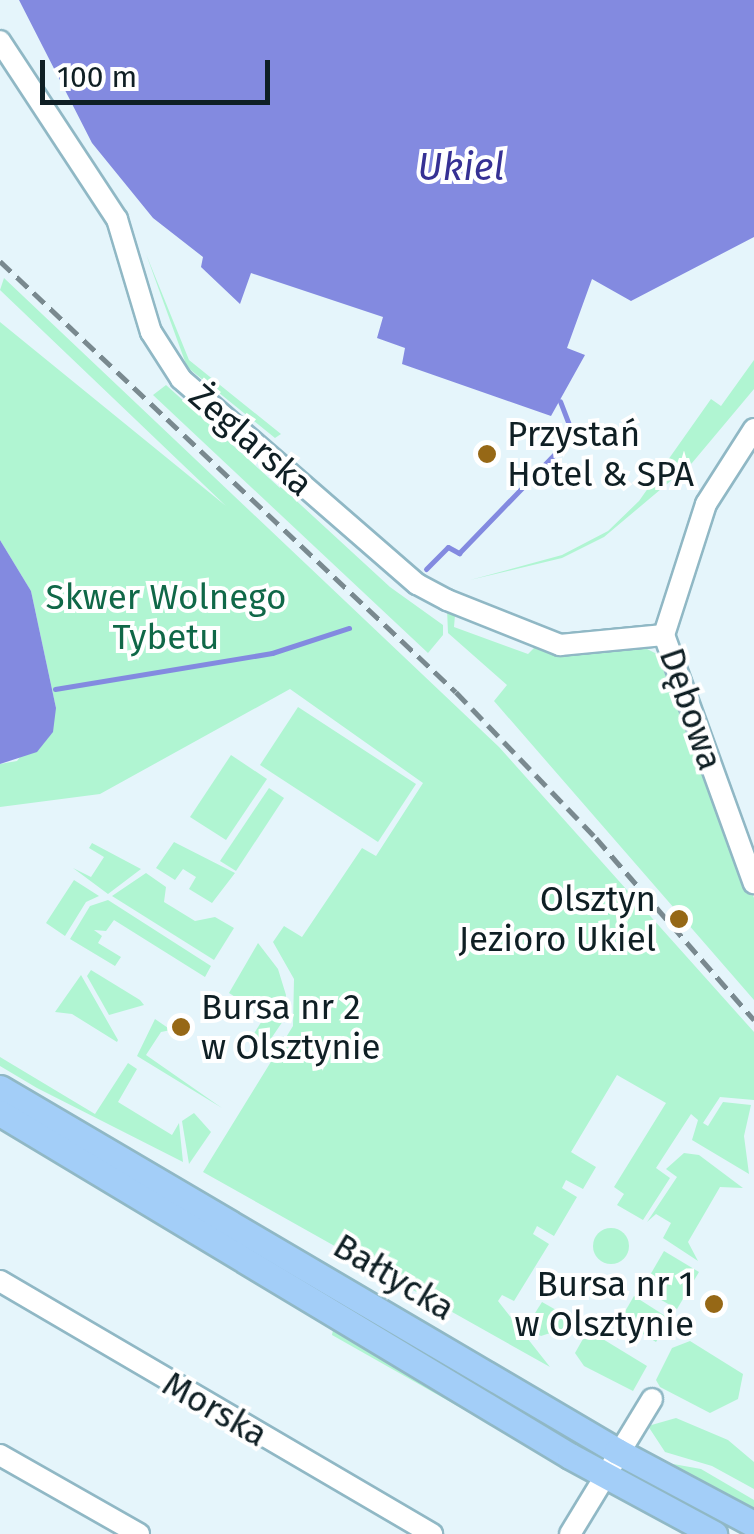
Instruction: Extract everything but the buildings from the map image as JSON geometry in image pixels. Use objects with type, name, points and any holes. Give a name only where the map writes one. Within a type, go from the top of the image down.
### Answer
[{"type":"main road","name":"Bałtycka","points":[[0,1088],[617,1451],[754,1524]]},
{"type":"main road","name":"Bałtycka","points":[[0,1113],[603,1475],[714,1534]]},
{"type":"street","name":"Żeglarska","points":[[0,41],[118,220],[151,332],[180,379],[416,584],[447,600],[568,646],[664,635]]},
{"type":"street","name":"Dębowa","points":[[754,429],[706,504],[664,635],[754,883]]},
{"type":"street","name":"Morska","points":[[0,1281],[432,1534]]},
{"type":"street","points":[[570,1534],[652,1399]]},
{"type":"street","points":[[0,1456],[139,1534]]},
{"type":"green space","points":[[146,254],[189,360],[281,434],[275,438],[187,367]]},
{"type":"green space","name":"Skwer Wolnego Tybetu","points":[[4,278],[499,747],[754,1032],[754,1100],[720,1097],[703,1123],[708,1126],[723,1102],[751,1105],[744,1136],[749,1174],[692,1140],[698,1120],[691,1114],[656,1168],[670,1178],[643,1220],[617,1205],[624,1194],[614,1187],[666,1103],[617,1075],[571,1152],[596,1167],[583,1189],[566,1180],[562,1188],[577,1197],[554,1236],[537,1226],[533,1234],[549,1244],[514,1301],[502,1295],[498,1301],[550,1367],[203,1172],[293,1026],[294,979],[273,942],[284,926],[302,937],[362,848],[376,856],[423,783],[290,689],[100,794],[0,807],[0,764],[17,761],[56,708],[31,591],[0,540],[0,322],[226,506],[0,290]]},
{"type":"green space","points":[[754,360],[754,389],[692,463],[604,537],[562,558],[470,580],[562,555],[608,531],[639,501],[711,399],[721,406]]},
{"type":"green space","points":[[166,385],[280,488],[283,477],[291,483],[289,494],[390,587],[443,625],[443,635],[428,653],[153,395]]},
{"type":"green space","points":[[447,609],[455,615],[454,627],[528,654],[538,644],[639,645],[657,654],[754,898],[754,1000],[494,701],[507,685],[448,633]]},
{"type":"green space","points":[[298,707],[416,784],[378,842],[260,765]]},
{"type":"green space","points":[[231,755],[267,779],[226,840],[190,817]]},
{"type":"green space","points":[[269,788],[284,798],[236,871],[220,861]]},
{"type":"green space","points":[[174,842],[235,873],[212,903],[189,889],[196,877],[183,869],[175,880],[156,868]]},
{"type":"green space","points":[[92,843],[141,869],[108,894],[73,868],[91,877],[104,857],[89,848]]},
{"type":"green space","points":[[146,873],[166,887],[164,902],[195,921],[215,917],[234,928],[214,960],[112,896]]},
{"type":"green space","points":[[74,880],[99,896],[86,902],[65,936],[46,923]]},
{"type":"green space","points":[[108,900],[211,966],[205,977],[114,920],[106,931],[94,930],[102,936],[98,943],[121,957],[115,966],[70,939],[90,906]]},
{"type":"green space","points":[[258,943],[278,969],[286,995],[283,1021],[268,1043],[259,1045],[250,1040],[265,1016],[229,993]]},
{"type":"green space","points":[[91,970],[144,1005],[109,1015],[87,976]]},
{"type":"green space","points":[[81,975],[117,1042],[72,1014],[55,1012]]},
{"type":"green space","points":[[155,1019],[171,1030],[161,1032],[146,1055],[222,1108],[137,1056]]},
{"type":"green space","points":[[0,1057],[95,1114],[128,1063],[137,1069],[118,1102],[172,1135],[179,1123],[183,1162],[37,1088],[0,1066]]},
{"type":"green space","points":[[194,1113],[211,1132],[189,1164],[182,1121]]},
{"type":"green space","points":[[684,1153],[699,1155],[743,1188],[720,1187],[688,1242],[698,1261],[663,1238],[671,1223],[656,1214],[647,1222],[677,1177],[666,1169]]},
{"type":"green space","points":[[611,1228],[624,1233],[629,1246],[624,1259],[611,1264],[598,1259],[593,1246],[598,1233]]},
{"type":"green space","points":[[664,1251],[699,1272],[677,1309],[642,1289]]},
{"type":"green space","points":[[634,1296],[670,1319],[656,1342],[620,1320]]},
{"type":"green space","points":[[542,1302],[579,1323],[541,1336],[533,1332],[530,1321]]},
{"type":"green space","points":[[333,1330],[349,1336],[560,1464],[332,1335]]},
{"type":"green space","points":[[588,1330],[647,1366],[633,1391],[584,1366],[575,1353]]},
{"type":"green space","points":[[690,1341],[743,1374],[738,1399],[710,1413],[660,1387],[656,1380],[672,1348]]},
{"type":"green space","points":[[676,1418],[728,1440],[754,1462],[754,1489],[712,1466],[665,1452],[648,1426]]},
{"type":"green space","points":[[662,1462],[701,1469],[754,1500],[754,1515]]},
{"type":"water","name":"Ukiel","points":[[19,0],[754,0],[754,237],[631,301],[592,279],[567,348],[585,355],[551,416],[402,364],[405,348],[377,338],[383,317],[251,273],[240,304],[201,267],[203,257],[153,218],[92,143]]},
{"type":"water","points":[[0,540],[31,591],[56,708],[53,732],[37,752],[0,764]]},
{"type":"waterway","points":[[426,569],[448,547],[459,553],[573,435],[560,401]]},
{"type":"waterway","points":[[55,689],[272,653],[349,628]]},
{"type":"railway","points":[[0,261],[456,692],[596,838],[754,1020]]},
{"type":"place","name":"Przystań Hotel & SPA","points":[[487,454]]},
{"type":"place","name":"Olsztyn Jezioro Ukiel","points":[[679,919]]},
{"type":"place","name":"Bursa nr 2 w Olsztynie","points":[[181,1027]]},
{"type":"place","name":"Bursa nr 1 w Olsztynie","points":[[714,1304]]}]
